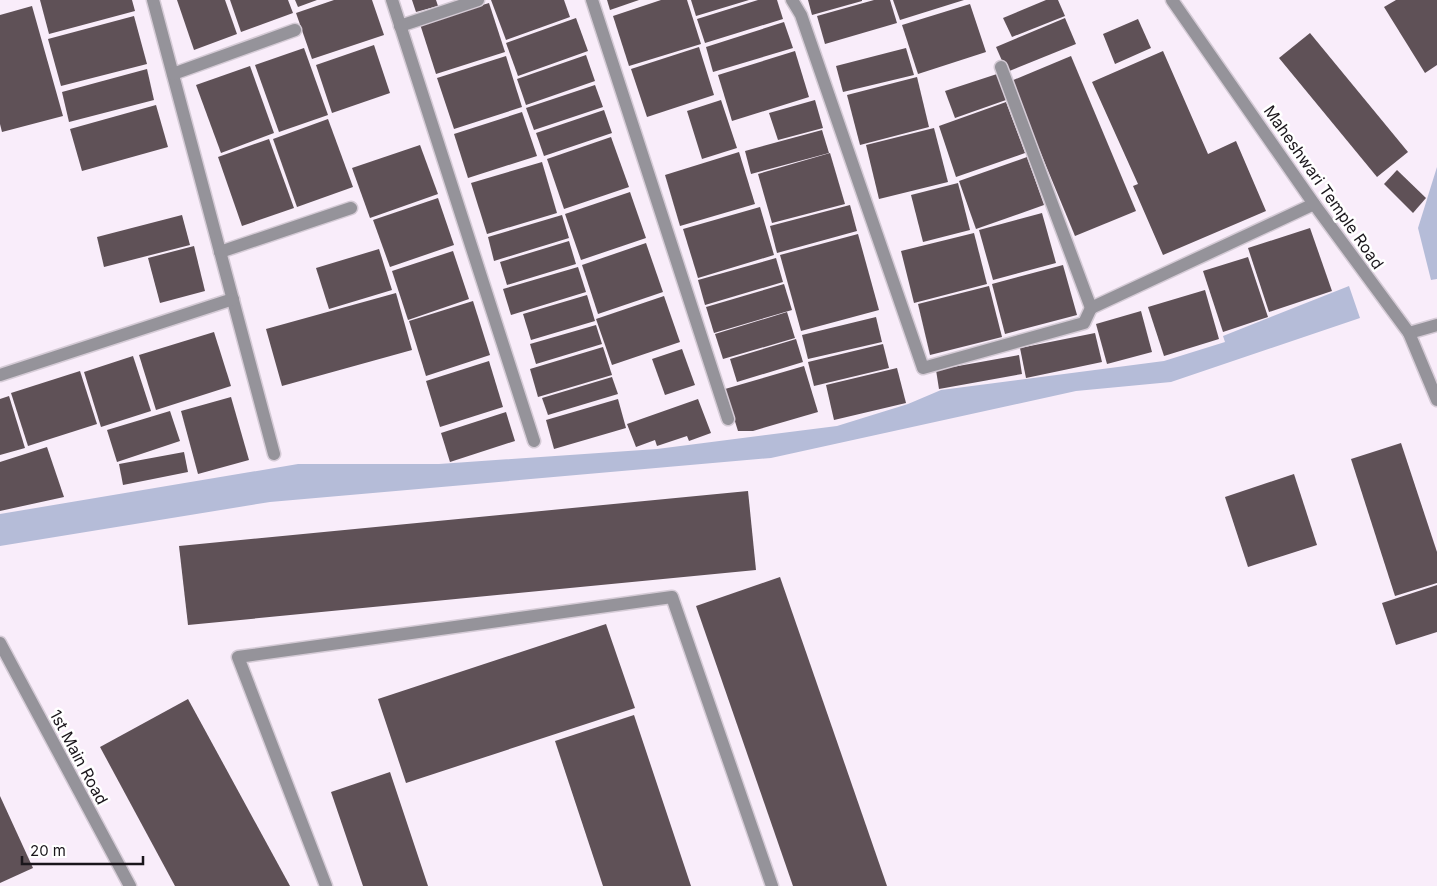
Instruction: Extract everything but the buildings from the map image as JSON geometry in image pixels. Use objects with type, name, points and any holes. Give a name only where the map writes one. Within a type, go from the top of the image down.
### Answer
[{"type":"street","points":[[153,0],[274,454]]},
{"type":"street","points":[[392,0],[534,441]]},
{"type":"street","points":[[400,26],[478,0]]},
{"type":"street","points":[[592,0],[728,419]]},
{"type":"street","points":[[792,0],[801,15],[923,368],[1084,323],[1091,308],[1314,204]]},
{"type":"street","name":"Maheshwari Temple Road","points":[[1172,0],[1314,204],[1409,333],[1437,400]]},
{"type":"street","points":[[173,74],[295,30]]},
{"type":"street","points":[[1001,67],[1091,308]]},
{"type":"street","points":[[220,252],[351,208]]},
{"type":"street","points":[[0,375],[233,299]]},
{"type":"street","points":[[1409,333],[1437,326]]},
{"type":"street","points":[[326,886],[238,658],[672,597],[772,886]]},
{"type":"street","name":"1st Main Road","points":[[0,643],[130,886]]},
{"type":"water","points":[[1437,167],[1437,279],[1431,280],[1418,228]]},
{"type":"water","points":[[1349,286],[1360,318],[1171,382],[1076,391],[771,458],[270,502],[0,546],[0,514],[298,464],[439,464],[657,449],[837,426],[908,404],[941,390],[1164,361],[1225,342],[1223,336]]}]
